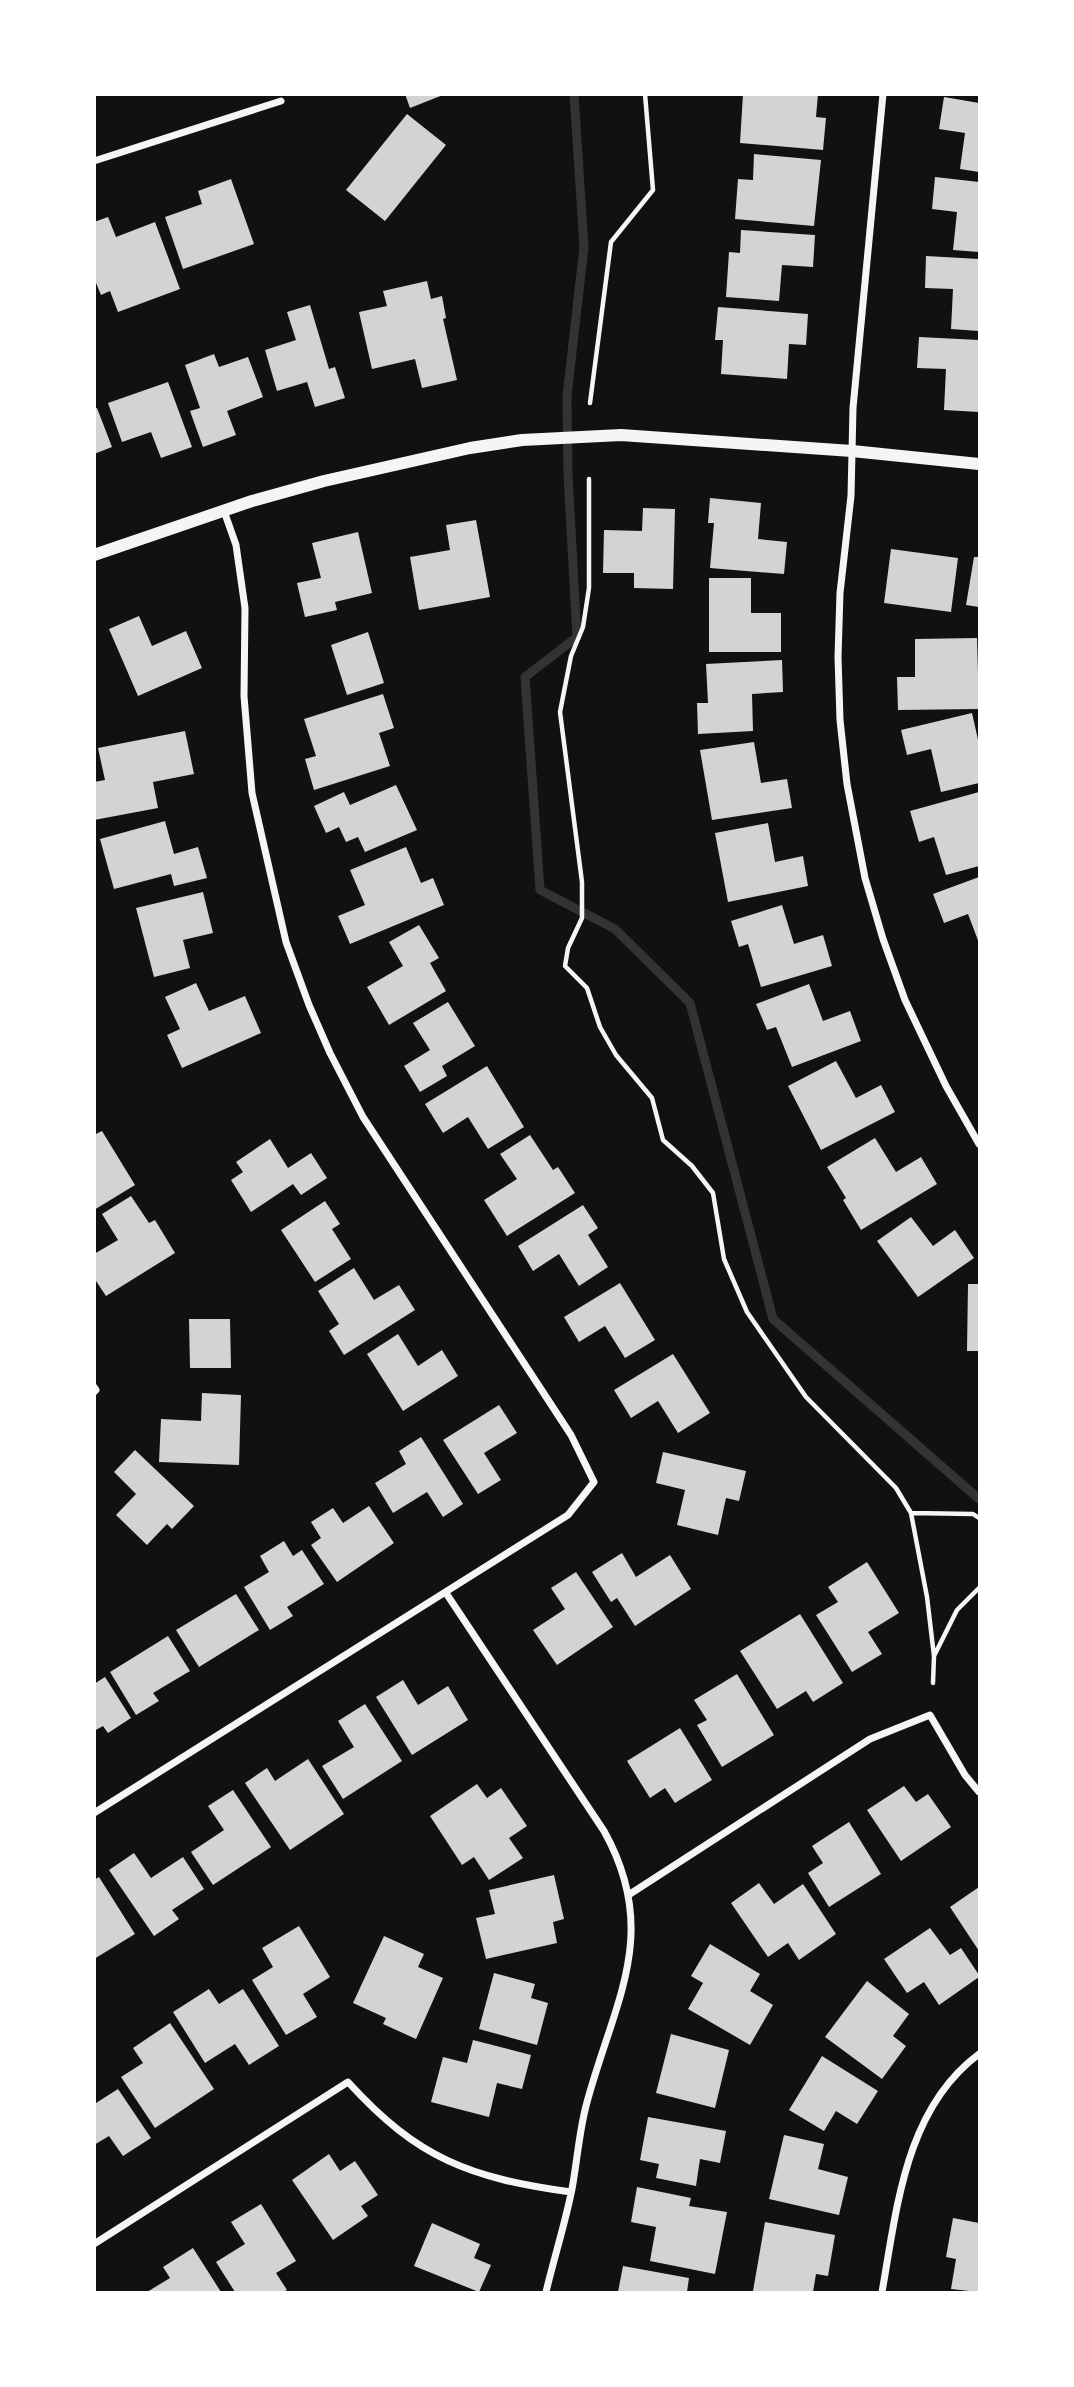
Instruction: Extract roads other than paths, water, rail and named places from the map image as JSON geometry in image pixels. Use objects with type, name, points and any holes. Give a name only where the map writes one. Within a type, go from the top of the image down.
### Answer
[{"type":"street","points":[[883,94],[853,408],[851,496],[840,593],[840,720],[846,784],[865,878],[883,939],[905,1000],[946,1087],[979,1144]]},
{"type":"street","points":[[94,162],[281,101]]},
{"type":"street","points":[[94,555],[252,501],[312,484],[406,461],[522,440],[621,435],[852,451],[979,464]]},
{"type":"street","points":[[94,1813],[568,1515],[594,1482],[571,1435],[363,1117],[309,1005],[286,942],[252,793],[244,696],[245,608],[236,545],[224,511]]},
{"type":"street","points":[[94,1387],[94,1392]]},
{"type":"street","points":[[446,1593],[604,1831],[615,1849],[630,1894],[633,1917],[630,1962],[585,2107],[572,2192],[546,2292]]},
{"type":"street","points":[[630,1894],[870,1739],[930,1715],[965,1775],[979,1792]]},
{"type":"street","points":[[882,2292],[904,2175],[916,2139],[935,2101],[965,2064],[979,2054]]},
{"type":"street","points":[[94,2244],[348,2082],[375,2112],[412,2141],[454,2164],[499,2180],[572,2192]]},
{"type":"waterway","points":[[574,94],[584,247],[567,396],[568,475],[577,637],[525,677],[540,890],[615,929],[690,1003],[773,1319],[979,1499]]}]
